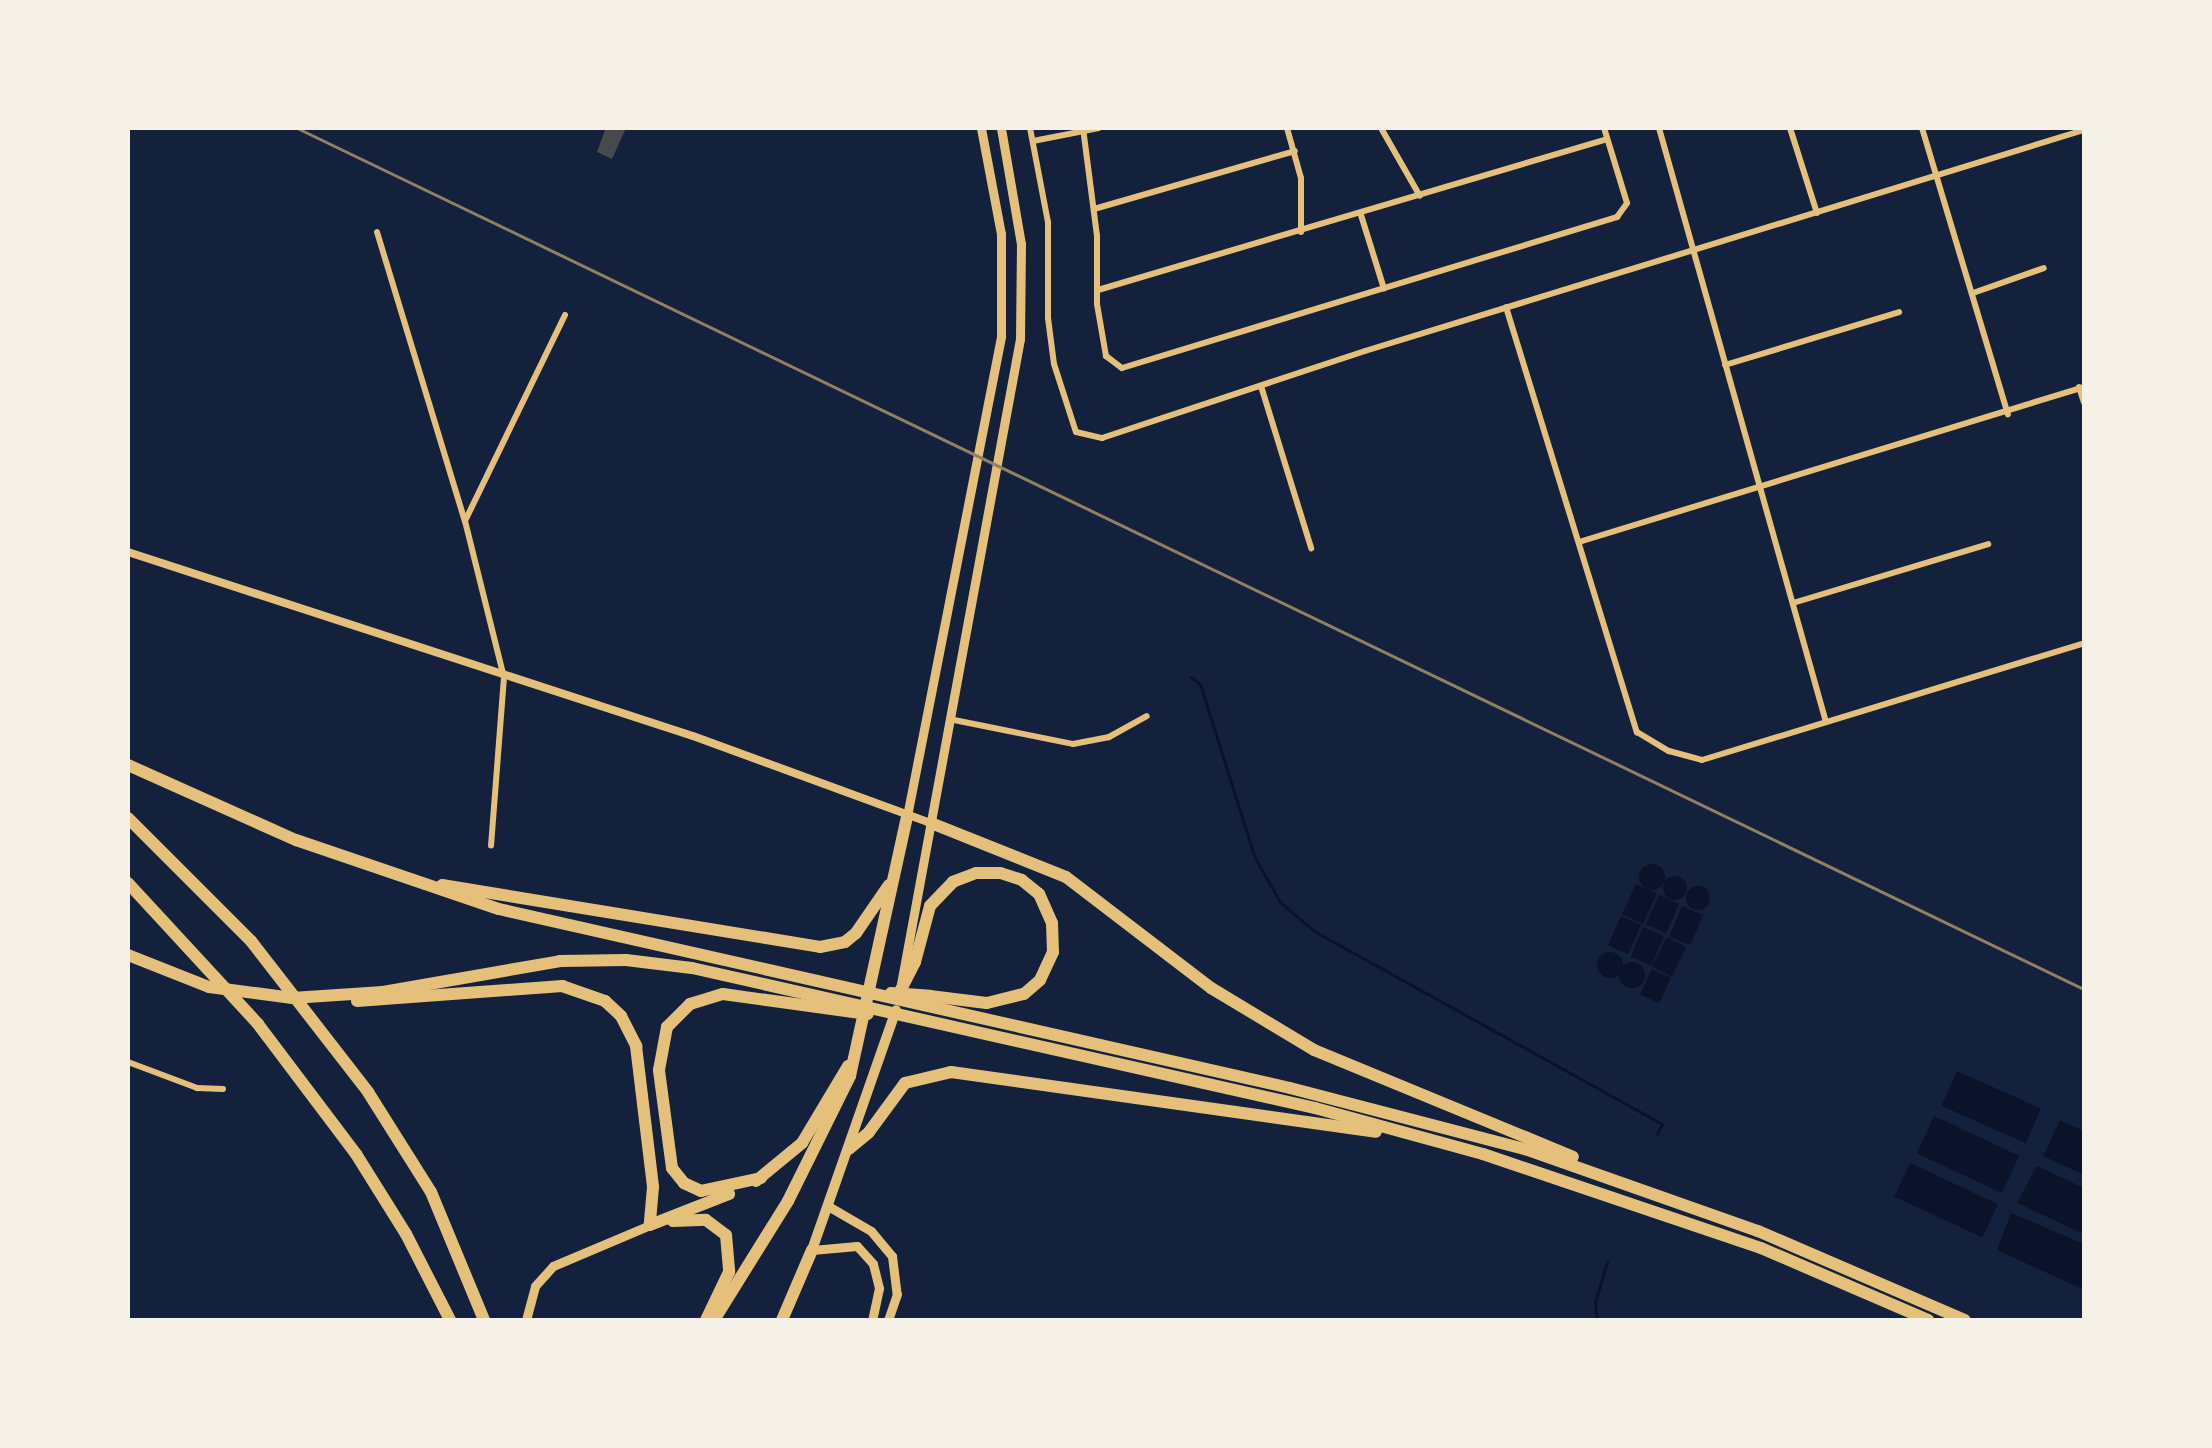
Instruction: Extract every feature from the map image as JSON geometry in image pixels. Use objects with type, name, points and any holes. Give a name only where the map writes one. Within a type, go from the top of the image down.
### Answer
[{"type":"highway","points":[[128,765],[296,840],[411,882],[499,909],[907,1016],[928,1008],[996,1003],[1031,988],[1045,972],[1054,943],[1049,912],[1039,894],[1022,880],[1000,873],[976,873],[953,882],[930,906],[915,962],[898,996]]},
{"type":"highway","points":[[714,1320],[824,1134],[854,1058],[907,816]]},
{"type":"highway","points":[[128,818],[251,941],[368,1092],[431,1192],[484,1320]]},
{"type":"highway","points":[[931,823],[1066,877],[1211,988],[1303,1044],[1622,1181],[1822,1256],[1965,1320]]},
{"type":"highway","points":[[411,882],[832,947],[856,933],[893,879]]},
{"type":"highway","points":[[128,883],[258,1024],[356,1154],[406,1234],[450,1320]]},
{"type":"highway","points":[[128,955],[182,979],[292,998],[374,1002],[562,986],[605,1001],[621,1016],[636,1046],[653,1187],[650,1225]]},
{"type":"highway","points":[[327,999],[537,964],[604,959],[692,968],[842,998],[928,1008],[1384,1111],[1622,1181]]},
{"type":"highway","points":[[761,1178],[701,1191],[684,1183],[672,1168],[659,1070],[667,1027],[690,1004],[723,994],[842,998]]},
{"type":"highway","points":[[928,1008],[1437,1141],[1657,1209],[1928,1320]]},
{"type":"highway","points":[[650,1225],[761,1178],[802,1143],[854,1058]]},
{"type":"highway","points":[[849,1149],[869,1132],[905,1083],[951,1072],[1437,1141]]},
{"type":"highway","points":[[650,1225],[706,1220],[726,1235],[729,1272],[706,1320]]},
{"type":"highway","points":[[782,1320],[812,1250]]},
{"type":"main road","points":[[907,816],[1001,336],[1001,234],[981,128]]},
{"type":"main road","points":[[872,1320],[879,1288],[873,1264],[857,1246],[812,1250],[889,1039],[1020,339],[1021,244],[1001,128]]},
{"type":"main road","points":[[828,1206],[871,1231],[892,1256],[897,1294],[888,1320]]},
{"type":"main road","points":[[526,1320],[535,1286],[553,1266],[650,1225]]},
{"type":"street","points":[[1030,128],[1048,222],[1049,343],[1071,420],[1085,437],[1102,438],[1506,307],[2084,130]]},
{"type":"street","points":[[1033,141],[1099,128]]},
{"type":"street","points":[[1287,128],[1295,151],[1301,232]]},
{"type":"street","points":[[1381,128],[1420,196]]},
{"type":"street","points":[[1083,131],[1094,209],[1098,290],[1106,356],[1122,368],[1617,217],[1626,210],[1604,128]]},
{"type":"street","points":[[1659,128],[1826,722]]},
{"type":"street","points":[[1790,128],[1817,213]]},
{"type":"street","points":[[1922,128],[2008,414]]},
{"type":"street","points":[[2052,128],[2055,139]]},
{"type":"street","points":[[1098,290],[1361,215],[1607,139]]},
{"type":"street","points":[[1094,209],[1295,151]]},
{"type":"street","points":[[1361,215],[1384,289]]},
{"type":"street","points":[[377,232],[465,521],[504,677],[491,845]]},
{"type":"street","points":[[1973,293],[2044,268]]},
{"type":"street","points":[[1506,307],[1637,732],[1669,751],[1702,760],[2084,643]]},
{"type":"street","points":[[1725,365],[1899,312]]},
{"type":"street","points":[[465,521],[565,315]]},
{"type":"street","points":[[1261,386],[1311,548]]},
{"type":"street","points":[[1579,542],[1760,485],[2008,414],[2082,387],[2084,402]]},
{"type":"street","points":[[1793,603],[1988,544]]},
{"type":"street","points":[[128,552],[504,677],[693,736],[931,823]]},
{"type":"street","points":[[949,719],[1073,744],[1109,737],[1147,716]]},
{"type":"street","points":[[128,1062],[197,1088],[223,1089]]},
{"type":"water","points":[[1652,864],[1661,868],[1665,877],[1661,886],[1652,890],[1643,886],[1639,877],[1643,868]]},
{"type":"water","points":[[1675,876],[1684,879],[1687,888],[1684,897],[1675,900],[1666,897],[1663,888],[1666,879]]},
{"type":"water","points":[[1636,884],[1657,894],[1643,924],[1622,914]]},
{"type":"water","points":[[1698,886],[1707,889],[1710,898],[1707,907],[1698,910],[1689,907],[1686,898],[1689,889]]},
{"type":"water","points":[[1659,895],[1679,904],[1666,933],[1646,924]]},
{"type":"water","points":[[1682,906],[1703,915],[1690,945],[1669,936]]},
{"type":"water","points":[[1621,916],[1641,925],[1628,954],[1608,945]]},
{"type":"water","points":[[1643,927],[1664,936],[1652,965],[1630,956]]},
{"type":"water","points":[[1667,937],[1687,947],[1672,976],[1652,966]]},
{"type":"water","points":[[1610,952],[1619,956],[1623,965],[1619,974],[1610,978],[1601,974],[1597,965],[1601,956]]},
{"type":"water","points":[[1632,962],[1641,966],[1645,975],[1641,984],[1632,988],[1623,984],[1619,975],[1623,966]]},
{"type":"water","points":[[1652,969],[1671,978],[1659,1003],[1640,994]]},
{"type":"water","points":[[1957,1071],[2041,1108],[2026,1143],[1942,1106]]},
{"type":"water","points":[[1934,1116],[2019,1156],[2002,1193],[1917,1153]]},
{"type":"water","points":[[2060,1120],[2084,1131],[2084,1175],[2043,1156]]},
{"type":"water","points":[[1910,1163],[1998,1204],[1982,1238],[1894,1197]]},
{"type":"water","points":[[2037,1166],[2084,1188],[2084,1234],[2017,1203]]},
{"type":"water","points":[[2011,1213],[2084,1244],[2082,1289],[1997,1250]]},
{"type":"building","points":[[600,128],[626,128],[612,159],[597,152],[605,130]]},
{"type":"waterway","points":[[1191,677],[1200,684],[1255,858],[1280,902],[1314,931],[1662,1124],[1657,1134]]},
{"type":"waterway","points":[[1597,1320],[1595,1302],[1607,1262]]},
{"type":"railway","points":[[297,128],[2084,989]]}]
